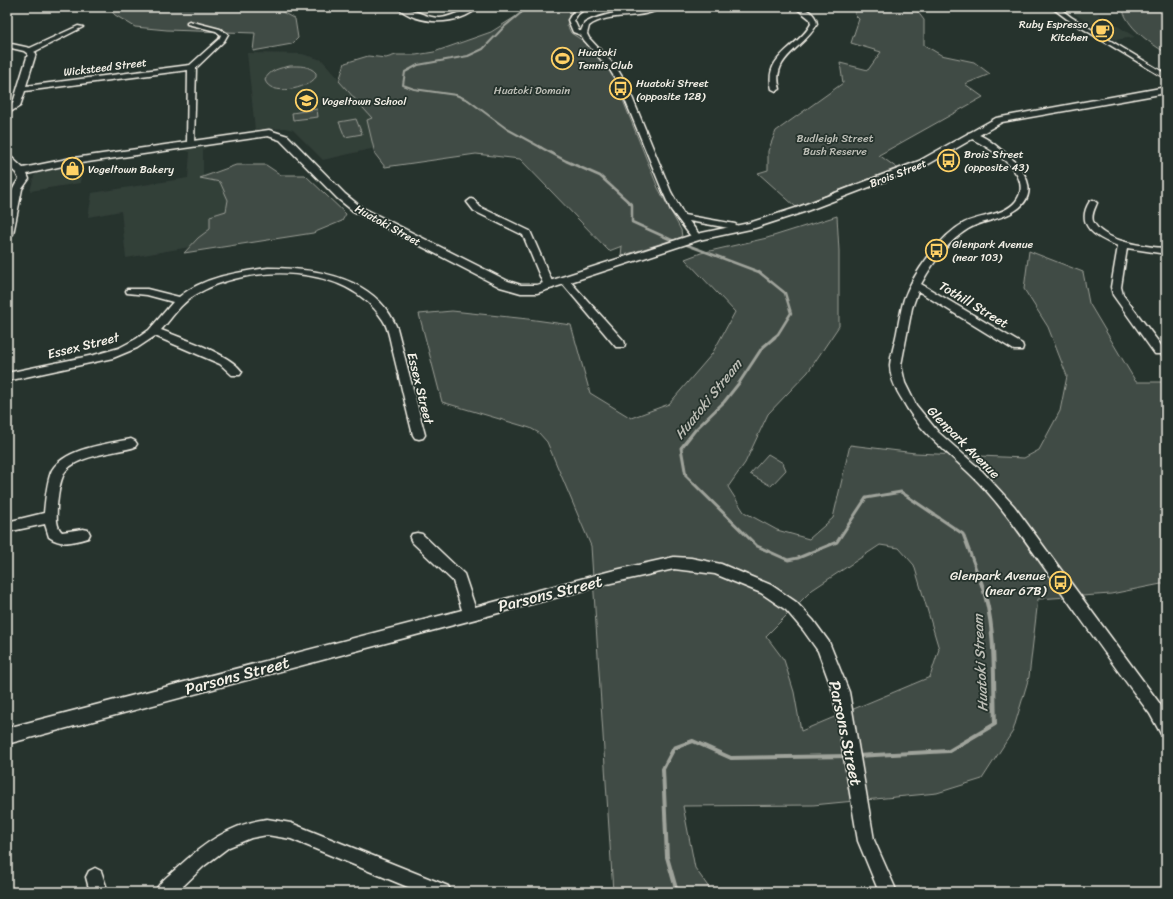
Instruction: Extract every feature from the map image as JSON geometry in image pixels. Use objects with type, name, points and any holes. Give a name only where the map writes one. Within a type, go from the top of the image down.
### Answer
[{"type":"main road","name":"Brois Street","points":[[686,240],[770,221],[924,163],[992,122],[1007,117],[1166,90]]},
{"type":"main road","name":"Huatoki Street","points":[[21,172],[62,163],[191,143],[261,133],[279,135],[284,138],[351,205],[365,214],[510,287],[523,290],[549,286],[686,240]]},
{"type":"main road","points":[[7,159],[21,172],[24,179],[10,203],[7,234]]},
{"type":"street","points":[[400,7],[421,18],[438,21],[455,18],[476,7]]},
{"type":"street","points":[[584,7],[575,13],[571,20],[576,32],[584,34]]},
{"type":"street","points":[[658,7],[648,11],[605,17],[592,21],[586,25],[584,34],[586,39],[613,69],[623,85],[667,192],[676,210],[682,217],[686,240]]},
{"type":"street","points":[[776,89],[774,84],[779,62],[808,34],[814,24],[813,18],[798,7]]},
{"type":"street","points":[[1054,7],[1069,18],[1166,77]]},
{"type":"street","points":[[189,23],[218,30],[225,34],[222,40],[192,67],[191,143]]},
{"type":"street","points":[[7,45],[30,51],[80,27]]},
{"type":"street","points":[[7,112],[15,106],[31,57],[32,52],[30,51]]},
{"type":"street","name":"Wicksteed Street","points":[[21,88],[192,67]]},
{"type":"street","name":"Glenpark Avenue","points":[[971,135],[990,145],[1012,164],[1023,177],[1025,186],[1024,195],[1019,203],[1012,209],[967,226],[952,235],[923,272],[909,299],[896,356],[896,371],[903,390],[919,419],[930,431],[979,475],[1010,510],[1155,709],[1166,729]]},
{"type":"street","points":[[471,202],[477,209],[527,233],[549,286]]},
{"type":"street","points":[[1093,203],[1088,214],[1089,222],[1097,231],[1124,245],[1148,250],[1166,251]]},
{"type":"street","points":[[682,217],[732,226],[735,228]]},
{"type":"street","points":[[1124,245],[1116,287],[1118,295],[1159,352]]},
{"type":"street","name":"Essex Street","points":[[7,377],[93,360],[130,348],[154,331],[179,300],[207,284],[223,278],[264,272],[294,271],[313,273],[336,279],[359,289],[375,303],[388,320],[392,330],[419,435]]},
{"type":"street","points":[[565,281],[620,344]]},
{"type":"street","name":"Tothill Street","points":[[915,285],[1018,347]]},
{"type":"street","points":[[131,291],[147,292],[179,300]]},
{"type":"street","points":[[154,331],[224,360],[236,372]]},
{"type":"street","points":[[84,534],[59,537],[53,534],[50,528],[50,517],[57,473],[63,464],[76,457],[131,444]]},
{"type":"street","points":[[7,527],[50,517]]},
{"type":"street","points":[[417,538],[459,578],[470,614]]},
{"type":"street","name":"Parsons Street","points":[[7,736],[662,565],[674,563],[716,568],[766,589],[791,606],[808,625],[824,647],[841,692],[848,741],[858,787],[866,841],[888,892]]},
{"type":"street","points":[[164,892],[210,851],[229,837],[250,829],[268,827],[291,831],[442,892]]},
{"type":"shaded area","points":[[1064,7],[1087,7],[1135,37],[1115,40]]},
{"type":"shaded area","name":"Vogeltown School","points":[[247,53],[302,54],[322,60],[372,116],[393,144],[323,160],[293,130],[285,128],[255,130]]},
{"type":"shaded area","points":[[208,146],[203,150],[203,175],[233,170],[242,238],[126,258],[121,211],[88,217],[92,193],[188,178],[190,152],[185,150]]},
{"type":"shaded area","points":[[83,165],[80,183],[30,191],[34,176],[39,171]]},
{"type":"green space","points":[[108,7],[273,7],[295,19],[298,38],[292,44],[253,51],[255,33],[167,30],[135,27],[115,15]]},
{"type":"green space","name":"Huatoki Domain","points":[[531,7],[629,7],[575,12],[569,15],[567,25],[571,33],[591,46],[612,73],[658,188],[681,230],[682,237],[621,256],[622,246],[609,251],[520,159],[476,154],[385,167],[375,154],[367,120],[372,118],[339,81],[345,63],[368,56],[386,58],[396,55],[416,55],[434,52],[491,32]]},
{"type":"green space","name":"Budleigh Street Bush Reserve","points":[[855,7],[914,7],[924,20],[924,45],[941,55],[974,62],[990,74],[965,84],[983,97],[879,155],[897,168],[796,207],[758,173],[768,170],[768,151],[776,131],[843,83],[840,63],[868,70],[881,52],[851,43],[859,19],[855,15]]},
{"type":"green space","points":[[1122,7],[1166,7],[1166,53],[1146,39],[1134,28],[1125,15]]},
{"type":"green space","points":[[290,66],[304,66],[313,70],[316,73],[316,77],[312,81],[298,88],[281,90],[268,85],[265,80],[269,74]]},
{"type":"green space","points":[[317,109],[318,117],[293,120],[292,113]]},
{"type":"green space","points":[[356,119],[362,134],[345,137],[339,122]]},
{"type":"green space","points":[[236,165],[266,165],[281,175],[305,175],[346,214],[342,221],[313,233],[184,253],[198,238],[210,229],[210,216],[226,211],[228,200],[220,182],[200,178]]},
{"type":"green space","points":[[837,216],[839,251],[839,326],[808,372],[768,414],[745,463],[728,487],[744,512],[777,530],[809,539],[833,518],[850,445],[915,453],[1024,458],[1039,450],[1060,411],[1067,376],[1048,327],[1024,289],[1029,251],[1083,272],[1089,303],[1136,382],[1166,382],[1166,583],[1111,594],[1038,599],[1029,677],[1013,731],[982,779],[937,793],[813,805],[683,806],[695,868],[712,892],[613,892],[591,546],[547,442],[539,433],[530,428],[442,402],[419,314],[452,311],[571,325],[590,393],[631,418],[669,404],[712,354],[735,312],[685,259],[701,253],[767,238]],"holes":[[[880,545],[899,548],[914,565],[939,649],[930,677],[801,731],[794,692],[784,660],[766,636],[812,590]]]},
{"type":"green space","points":[[768,454],[783,463],[786,470],[771,486],[750,474]]},
{"type":"waterway","name":"Huatoki Stream","points":[[528,7],[504,27],[483,49],[468,56],[418,65],[405,72],[403,85],[414,89],[456,95],[468,100],[507,129],[542,148]]},
{"type":"waterway","name":"Huatoki Stream","points":[[540,147],[566,161],[600,176],[632,205],[632,222],[676,242]]},
{"type":"waterway","name":"Huatoki Stream","points":[[682,243],[759,272],[785,293],[791,313],[778,334],[773,338]]},
{"type":"waterway","name":"Huatoki Stream","points":[[775,337],[762,348],[739,383],[724,402],[696,429],[681,448],[686,476],[757,546],[788,560],[798,558],[837,542],[866,498],[901,492],[963,534],[981,583]]},
{"type":"waterway","name":"Huatoki Stream","points":[[856,756],[949,751],[995,724],[992,634],[990,616],[981,582]]},
{"type":"waterway","name":"Huatoki Stream","points":[[677,892],[667,857],[663,769],[674,748],[693,741],[731,758],[848,756]]},
{"type":"place","name":"Ruby Espresso Kitchen","points":[[1103,30]]},
{"type":"place","name":"Huatoki Tennis Club","points":[[562,58]]},
{"type":"place","name":"Huatoki Street (opposite 128)","points":[[621,89]]},
{"type":"place","name":"Vogeltown School","points":[[306,101]]},
{"type":"place","name":"Brois Street (opposite 43)","points":[[949,160]]},
{"type":"place","name":"Vogeltown Bakery","points":[[72,169]]},
{"type":"place","name":"Glenpark Avenue (near 103)","points":[[936,250]]},
{"type":"place","name":"Glenpark Avenue (near 67B)","points":[[1061,582]]}]
